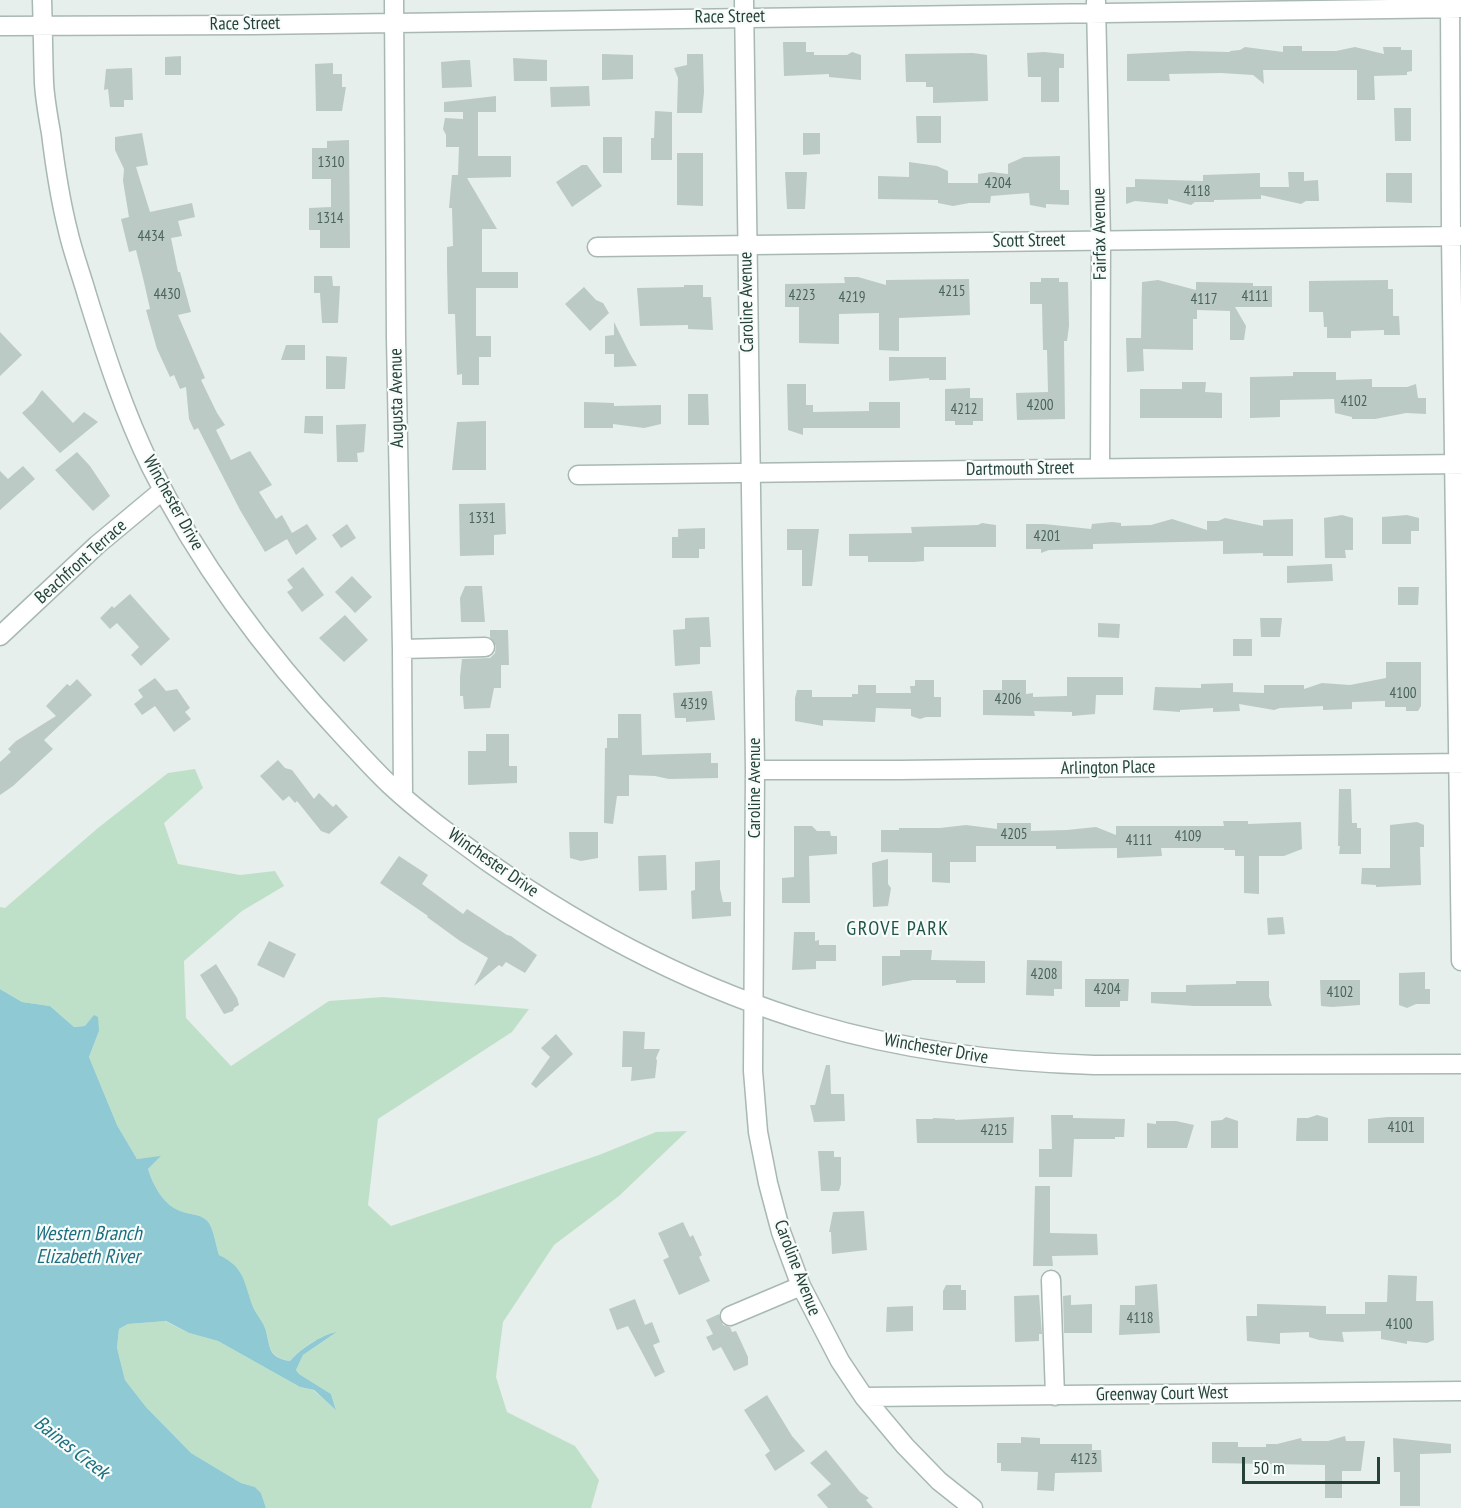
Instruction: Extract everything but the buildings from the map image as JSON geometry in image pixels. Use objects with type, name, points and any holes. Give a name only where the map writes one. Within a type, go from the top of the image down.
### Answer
[{"type":"street","name":"Winchester Drive","points":[[42,0],[44,88],[68,231],[98,330],[125,407],[163,490],[190,537],[246,622],[289,676],[387,782],[455,838],[510,877],[572,916],[688,978],[754,1004],[884,1041],[973,1057],[1034,1063],[1094,1065],[1461,1064]]},
{"type":"street","name":"Augusta Avenue","points":[[394,0],[396,350],[403,796]]},
{"type":"street","name":"Race Street","points":[[0,26],[394,22],[744,8],[1454,5]]},
{"type":"street","points":[[1454,5],[1461,961]]},
{"type":"street","name":"Fairfax Avenue","points":[[1096,6],[1101,240],[1100,468]]},
{"type":"street","name":"Caroline Avenue","points":[[744,8],[755,770],[753,1071],[758,1132],[781,1232],[801,1286],[840,1361],[864,1397],[905,1446],[939,1481],[973,1508]]},
{"type":"street","name":"Scott Street","points":[[597,247],[1456,236]]},
{"type":"street","name":"Dartmouth Street","points":[[578,475],[1457,464]]},
{"type":"street","name":"Beachfront Terrace","points":[[0,636],[97,545],[163,490]]},
{"type":"street","points":[[402,649],[485,647]]},
{"type":"street","name":"Arlington Place","points":[[755,770],[1460,764]]},
{"type":"street","points":[[1051,1280],[1055,1396]]},
{"type":"street","points":[[730,1316],[801,1286]]},
{"type":"street","name":"Greenway Court West","points":[[864,1397],[1461,1391]]},
{"type":"green space","points":[[195,769],[203,788],[164,823],[178,864],[240,875],[275,871],[284,886],[242,911],[184,961],[186,1018],[231,1066],[329,1001],[383,997],[529,1009],[512,1032],[378,1119],[368,1205],[391,1226],[599,1155],[656,1132],[687,1131],[619,1196],[554,1245],[503,1322],[496,1377],[507,1412],[575,1446],[599,1480],[591,1508],[266,1508],[261,1493],[255,1487],[241,1483],[191,1453],[146,1407],[125,1380],[117,1348],[119,1329],[128,1324],[165,1321],[189,1333],[218,1341],[300,1387],[313,1390],[336,1409],[331,1394],[296,1370],[303,1355],[336,1333],[317,1339],[290,1361],[273,1353],[265,1328],[253,1307],[242,1277],[234,1265],[219,1255],[209,1223],[200,1216],[176,1209],[165,1200],[156,1188],[148,1169],[160,1157],[137,1159],[117,1125],[89,1057],[99,1031],[85,1026],[74,1027],[50,1006],[22,1002],[0,989],[0,907],[5,908],[98,828],[168,773]]},
{"type":"water","name":"Western Branch Elizabeth River","points":[[0,989],[22,1002],[50,1006],[74,1027],[85,1026],[94,1015],[98,1017],[99,1031],[89,1057],[117,1125],[137,1159],[161,1156],[148,1169],[156,1188],[165,1200],[176,1209],[200,1216],[209,1223],[219,1255],[234,1265],[242,1276],[253,1307],[265,1328],[273,1354],[290,1361],[311,1343],[337,1332],[303,1355],[296,1370],[331,1394],[336,1410],[314,1390],[300,1387],[218,1341],[189,1333],[166,1321],[128,1324],[119,1329],[117,1348],[125,1380],[146,1407],[191,1453],[241,1483],[255,1487],[261,1493],[266,1508],[0,1508]]},
{"type":"district","name":"GROVE PARK","points":[[898,929]]},
{"type":"water label","name":"Baines Creek","points":[[71,1448]]}]
